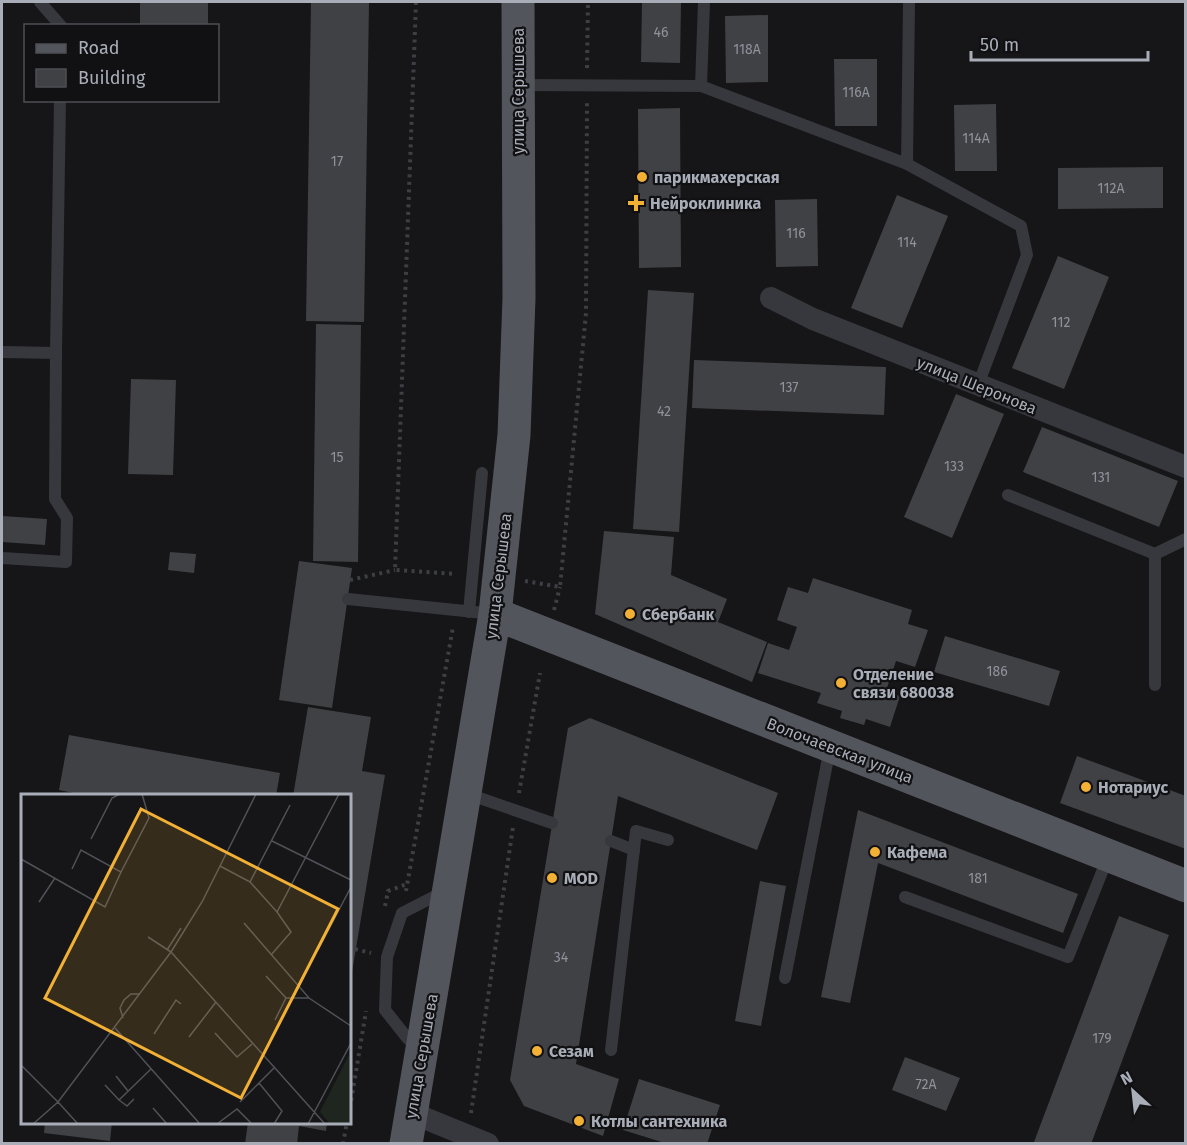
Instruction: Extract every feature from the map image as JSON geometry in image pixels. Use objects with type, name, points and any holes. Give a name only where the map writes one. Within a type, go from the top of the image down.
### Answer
[{"type":"main road","name":"улица Серышева","points":[[409,1128],[465,793],[482,613],[514,435],[519,298],[518,2]]},
{"type":"main road","name":"Волочаевская улица","points":[[482,613],[1185,886]]},
{"type":"street","name":"улица Шеронова","points":[[771,298],[813,319],[1185,467]]},
{"type":"street","points":[[409,1128],[478,1139]]},
{"type":"lane","points":[[40,2],[59,24]]},
{"type":"lane","points":[[700,86],[704,2]]},
{"type":"lane","points":[[907,164],[909,2]]},
{"type":"lane","points":[[518,85],[700,86],[907,164],[1021,226],[1027,255],[978,385]]},
{"type":"lane","points":[[2,558],[66,562],[67,518],[55,499],[60,102]]},
{"type":"lane","points":[[2,352],[56,353]]},
{"type":"lane","points":[[348,599],[482,613],[482,473]]},
{"type":"lane","points":[[1008,495],[1155,554],[1185,539]]},
{"type":"lane","points":[[1155,554],[1155,686]]},
{"type":"lane","points":[[785,978],[831,747]]},
{"type":"lane","points":[[465,793],[552,823]]},
{"type":"lane","points":[[611,1050],[636,831],[668,840]]},
{"type":"lane","points":[[611,841],[634,850]]},
{"type":"lane","points":[[905,897],[1068,957],[1108,856]]},
{"type":"lane","points":[[423,1049],[408,1039],[385,1010],[387,957],[402,913],[449,890]]},
{"type":"path","points":[[395,570],[416,2]]},
{"type":"path","points":[[554,610],[560,587],[586,313],[588,2]]},
{"type":"path","points":[[350,580],[395,570],[462,575],[402,913]]},
{"type":"path","points":[[525,581],[560,587]]},
{"type":"path","points":[[478,1139],[516,810],[540,673]]},
{"type":"path","points":[[344,1143],[347,1124]]},
{"type":"building","points":[[140,2],[208,2],[208,24],[140,24]]},
{"type":"building","points":[[311,2],[369,2],[364,322],[306,321]]},
{"type":"building","points":[[642,2],[681,2],[680,63],[641,62]]},
{"type":"building","points":[[768,15],[768,82],[726,83],[725,16]]},
{"type":"building","points":[[834,59],[877,59],[877,126],[835,126]]},
{"type":"building","points":[[996,104],[997,171],[955,171],[954,105]]},
{"type":"building","points":[[680,108],[681,267],[639,268],[638,109]]},
{"type":"building","points":[[1163,167],[1163,208],[1058,209],[1058,168]]},
{"type":"building","points":[[897,195],[948,216],[902,328],[851,308]]},
{"type":"building","points":[[817,199],[818,266],[776,267],[775,200]]},
{"type":"building","points":[[1058,256],[1109,277],[1064,389],[1012,368]]},
{"type":"building","points":[[648,290],[694,293],[679,532],[633,529]]},
{"type":"building","points":[[316,324],[361,325],[358,562],[313,561]]},
{"type":"building","points":[[694,360],[886,367],[884,415],[692,408]]},
{"type":"building","points":[[131,379],[176,380],[173,475],[128,474]]},
{"type":"building","points":[[956,394],[1004,414],[952,538],[904,517]]},
{"type":"building","points":[[1042,427],[1178,481],[1159,527],[1023,472]]},
{"type":"building","points":[[2,516],[47,519],[45,545],[2,542]]},
{"type":"building","points":[[604,531],[674,537],[671,575],[727,599],[718,622],[767,642],[752,682],[595,614]]},
{"type":"building","points":[[170,552],[196,554],[194,573],[168,570]]},
{"type":"building","points":[[299,561],[352,568],[332,708],[279,700]]},
{"type":"building","points":[[813,578],[912,610],[908,624],[928,630],[915,667],[896,661],[886,691],[900,696],[890,727],[866,719],[864,725],[840,718],[842,711],[817,703],[821,693],[758,673],[768,643],[789,650],[797,627],[777,620],[788,587],[808,593]]},
{"type":"building","points":[[945,636],[1060,671],[1049,706],[934,672]]},
{"type":"building","points":[[308,707],[371,717],[362,771],[385,775],[351,978],[351,794],[293,794]]},
{"type":"building","points":[[590,718],[778,793],[757,850],[618,796],[576,1064],[619,1079],[603,1136],[524,1106],[510,1080],[568,728]]},
{"type":"building","points":[[69,735],[280,773],[276,794],[78,794],[59,790]]},
{"type":"building","points":[[1077,756],[1186,796],[1186,849],[1060,803]]},
{"type":"building","points":[[858,810],[1078,894],[1063,933],[878,863],[850,1003],[821,997]]},
{"type":"building","points":[[760,881],[786,886],[761,1026],[735,1021]]},
{"type":"building","points":[[1119,916],[1169,935],[1091,1144],[1039,1144],[1034,1142]]},
{"type":"building","points":[[905,1057],[960,1078],[946,1111],[892,1090]]},
{"type":"building","points":[[639,1079],[720,1105],[707,1144],[668,1144],[623,1130]]},
{"type":"building","points":[[45,1124],[112,1124],[110,1141],[44,1133]]},
{"type":"building","points":[[248,1124],[327,1124],[326,1131],[299,1126],[297,1144],[245,1144]]},
{"type":"place","name":"парикмахерская","points":[[642,177]]},
{"type":"place","name":"Нейроклиника","points":[[636,203]]},
{"type":"place","name":"Сбербанк","points":[[630,614]]},
{"type":"place","name":"Отделение связи 680038","points":[[841,683]]},
{"type":"place","name":"Нотариус","points":[[1086,787]]},
{"type":"place","name":"Кафема","points":[[875,852]]},
{"type":"place","name":"MOD","points":[[552,878]]},
{"type":"place","name":"Сезам","points":[[537,1051]]},
{"type":"place","name":"Котлы сантехника","points":[[579,1121]]}]
